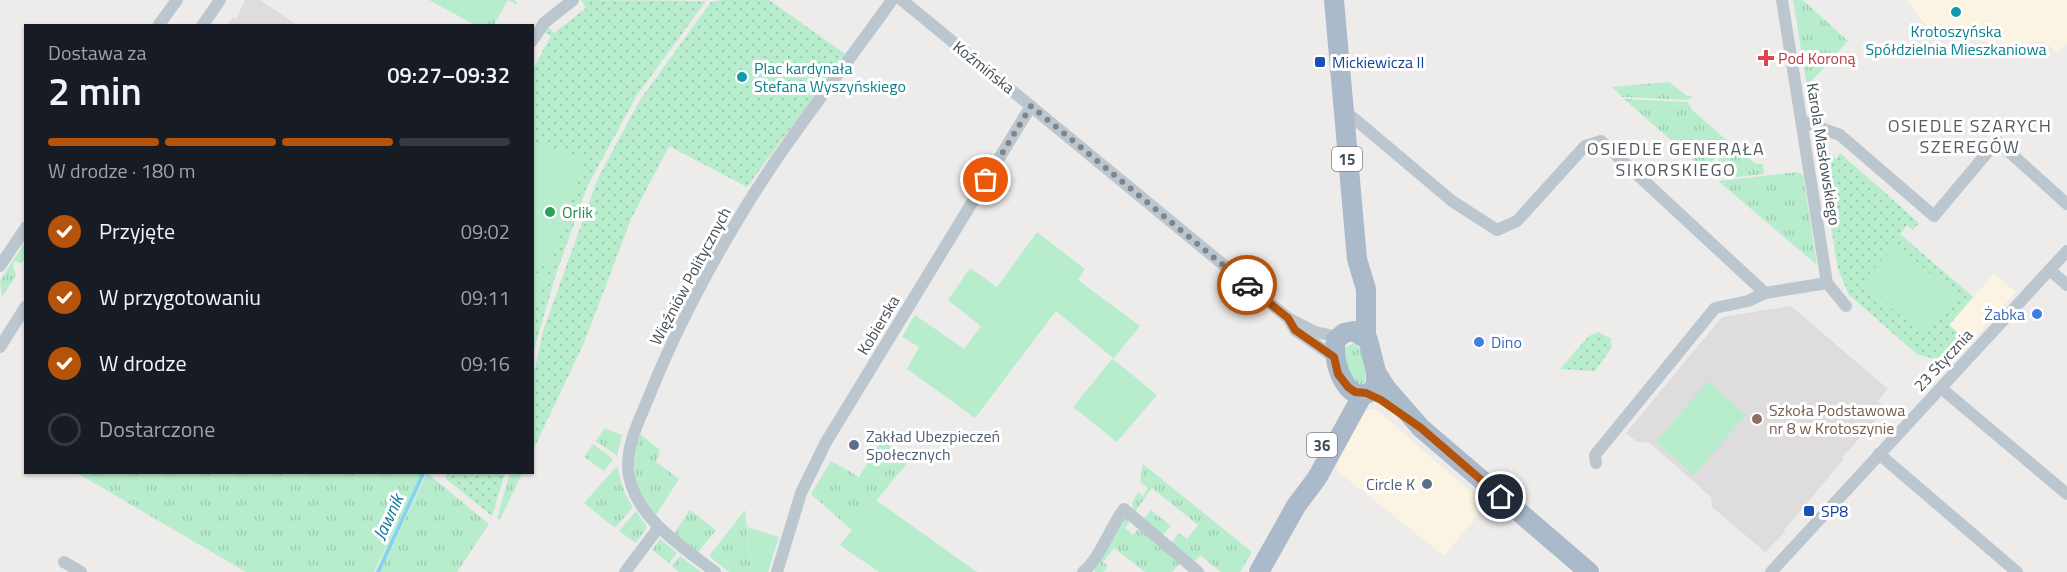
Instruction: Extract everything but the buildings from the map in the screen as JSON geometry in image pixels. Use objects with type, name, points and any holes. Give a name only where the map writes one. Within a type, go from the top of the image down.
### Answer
[{"type":"main road","name":"15","points":[[1334,0],[1357,259],[1366,289],[1366,337],[1376,372],[1386,388],[1421,428],[1588,572]]},
{"type":"main road","name":"15","points":[[1334,357],[1354,310],[1353,282],[1357,259]]},
{"type":"main road","points":[[1343,334],[1358,332],[1366,337]]},
{"type":"main road","points":[[1334,357],[1336,370],[1358,390],[1376,386],[1376,372]]},
{"type":"main road","name":"15","points":[[1358,390],[1421,428]]},
{"type":"main road","name":"36","points":[[1259,572],[1296,506],[1304,478],[1340,410],[1358,390]]},
{"type":"street","points":[[159,24],[177,0]]},
{"type":"street","points":[[203,24],[220,0]]},
{"type":"street","points":[[534,38],[542,25],[573,0]]},
{"type":"street","name":"Więźniów Politycznych","points":[[715,572],[659,527],[645,511],[630,478],[628,458],[633,436],[660,368],[697,293],[745,208],[891,0]]},
{"type":"street","name":"Koźmińska","points":[[902,0],[1288,318],[1315,332],[1343,334]]},
{"type":"street","name":"Karola Masłowskiego","points":[[1782,0],[1804,122],[1827,283]]},
{"type":"street","name":"Kobierska","points":[[777,572],[801,493],[826,442],[1031,106]]},
{"type":"street","points":[[1343,110],[1452,201],[1497,230],[1517,220],[1585,146],[1601,141],[1765,293]]},
{"type":"street","points":[[1804,122],[1840,135],[1934,216],[1997,141],[2067,204]]},
{"type":"street","points":[[0,266],[24,230]]},
{"type":"street","name":"23 Stycznia","points":[[1771,572],[2067,251]]},
{"type":"street","points":[[2050,270],[2067,285]]},
{"type":"street","points":[[1596,463],[1595,455],[1715,308],[1748,301],[1765,293],[1827,283],[1846,306]]},
{"type":"street","points":[[0,347],[24,309]]},
{"type":"street","name":"Koźmińska","points":[[1288,318],[1295,330],[1334,357]]},
{"type":"street","points":[[1941,388],[2067,494]]},
{"type":"street","points":[[1879,454],[2017,572]]},
{"type":"street","points":[[1086,571],[1101,548],[1110,527],[1124,509],[1198,572]]},
{"type":"street","points":[[625,572],[659,527]]},
{"type":"street","points":[[64,562],[81,572]]},
{"type":"shaded area","points":[[245,0],[260,0],[296,24],[228,24],[233,17],[236,19]]},
{"type":"shaded area","points":[[1907,0],[2067,0],[2067,43],[2057,53],[2043,41],[2016,45],[1940,36],[1923,22]]},
{"type":"shaded area","points":[[1994,274],[2016,292],[1970,343],[1949,325]]},
{"type":"shaded area","name":"Szkoła Podstawowa nr 8 w Krotoszynie","points":[[1791,306],[1888,389],[1878,401],[1886,408],[1842,458],[1844,459],[1784,530],[1785,532],[1765,552],[1712,507],[1711,497],[1650,443],[1637,442],[1626,433],[1722,317]]},
{"type":"shaded area","points":[[1377,410],[1486,505],[1444,556],[1336,470],[1340,455],[1364,412]]},
{"type":"green space","points":[[429,0],[498,0],[485,24],[473,24]]},
{"type":"green space","points":[[498,0],[508,0],[495,24],[485,24]]},
{"type":"green space","points":[[581,0],[706,1],[637,95],[587,187],[556,274],[534,350],[534,67],[551,36],[543,31],[548,26],[554,33],[586,8]]},
{"type":"green space","name":"Plac kardynała Stefana Wyszyńskiego","points":[[769,0],[845,54],[747,187],[669,146],[631,219],[584,343],[534,448],[534,374],[543,331],[598,178],[640,100],[711,2]]},
{"type":"green space","points":[[1793,0],[1803,0],[1848,41],[1807,86]]},
{"type":"green space","points":[[1669,82],[1687,96],[1693,96],[1688,100],[1622,97],[1612,87]]},
{"type":"green space","points":[[1624,99],[1688,102],[1692,110],[1729,142],[1705,170]]},
{"type":"green space","points":[[1822,135],[1830,139],[1823,149],[1836,159],[1840,153],[1919,223],[1913,230],[1907,225],[1900,234],[1973,297],[1949,325],[1970,343],[1951,364],[1917,354],[1849,295],[1838,269],[1816,138]]},
{"type":"green space","name":"Orlik","points":[[534,143],[585,160],[549,268],[534,263]]},
{"type":"green space","points":[[1732,145],[1756,164],[1763,164],[1764,174],[1716,179],[1708,172]]},
{"type":"green space","points":[[1797,172],[1803,175],[1817,265],[1718,181]]},
{"type":"green space","points":[[1037,232],[1085,269],[1078,280],[1140,326],[1113,359],[1157,395],[1117,442],[1073,407],[1113,358],[1056,311],[975,418],[907,369],[919,347],[902,337],[915,315],[964,349],[981,326],[948,300],[970,268],[997,287]]},
{"type":"green space","points":[[24,244],[24,260],[20,263],[15,261],[13,265],[16,276],[2,297],[0,281]]},
{"type":"green space","points":[[1896,244],[1956,296],[1923,335],[1862,282]]},
{"type":"green space","points":[[534,273],[546,276],[534,313]]},
{"type":"green space","points":[[1598,332],[1610,338],[1612,347],[1595,371],[1560,369],[1589,336]]},
{"type":"green space","points":[[1354,343],[1360,350],[1366,372],[1365,382],[1360,386],[1349,376],[1343,349]]},
{"type":"green space","points":[[1708,381],[1746,415],[1694,475],[1656,442]]},
{"type":"green space","points":[[605,428],[622,435],[617,456],[596,441]]},
{"type":"green space","points":[[640,434],[660,450],[656,462],[679,479],[656,515],[638,486],[634,467]]},
{"type":"green space","points":[[881,442],[913,456],[852,530],[811,494],[831,461],[859,477]]},
{"type":"green space","points":[[593,444],[613,459],[604,471],[584,457]]},
{"type":"green space","points":[[1143,464],[1252,552],[1240,572],[1221,572],[1200,555],[1194,562],[1171,543],[1179,533],[1187,539],[1198,525],[1152,488],[1134,513],[1132,503],[1138,492],[1143,496],[1148,488],[1140,482]]},
{"type":"green space","points":[[617,466],[625,494],[633,507],[615,528],[584,503]]},
{"type":"green space","points":[[79,474],[422,474],[374,572],[246,572]]},
{"type":"green space","points":[[427,474],[489,524],[457,572],[380,572]]},
{"type":"green space","points":[[446,474],[505,474],[492,516],[446,479]]},
{"type":"green space","points":[[510,474],[522,474],[500,520],[497,518]]},
{"type":"green space","points":[[876,500],[977,572],[879,572],[840,545]]},
{"type":"green space","points":[[690,510],[716,530],[698,552],[674,533]]},
{"type":"green space","points":[[745,510],[751,572],[729,572],[709,556]]},
{"type":"green space","points":[[1151,510],[1171,526],[1162,536],[1143,520]]},
{"type":"green space","points":[[636,511],[647,527],[636,543],[619,531]]},
{"type":"green space","points":[[1120,519],[1131,520],[1125,528],[1133,535],[1140,527],[1182,561],[1172,572],[1145,572],[1114,548],[1103,562],[1108,566],[1103,572],[1095,572],[1093,566]]},
{"type":"green space","points":[[747,527],[779,537],[768,572],[751,572]]},
{"type":"green space","points":[[660,539],[677,553],[669,563],[652,550]]},
{"type":"green space","points":[[680,556],[701,572],[679,572],[672,566]]},
{"type":"waterway","name":"Jawnik","points":[[378,572],[423,474]]},
{"type":"way so far","points":[[986,180],[1031,106],[1247,285]]},
{"type":"place","name":"Krotoszyńska Spółdzielnia Mieszkaniowa","points":[[1956,12]]},
{"type":"place","name":"Pod Koroną","points":[[1766,58]]},
{"type":"place","name":"Mickiewicza II","points":[[1320,62]]},
{"type":"place","name":"Plac kardynała Stefana Wyszyńskiego","points":[[742,77]]},
{"type":"place","name":"Orlik","points":[[550,212]]},
{"type":"place","name":"Żabka","points":[[2037,314]]},
{"type":"place","name":"Dino","points":[[1479,342]]},
{"type":"place","name":"Szkoła Podstawowa nr 8 w Krotoszynie","points":[[1757,419]]},
{"type":"place","name":"Zakład Ubezpieczeń Społecznych","points":[[854,445]]},
{"type":"place","name":"Circle K","points":[[1427,484]]},
{"type":"place","name":"SP8","points":[[1809,511]]},
{"type":"district","name":"OSIEDLE SZARYCH SZEREGÓW","points":[[1970,135]]},
{"type":"district","name":"OSIEDLE GENERAŁA SIKORSKIEGO","points":[[1676,158]]},
{"type":"route","points":[[1247,285],[1288,318],[1295,330],[1334,357],[1338,374],[1348,387],[1355,392],[1366,393],[1381,400],[1406,420],[1421,428],[1501,497]]}]
